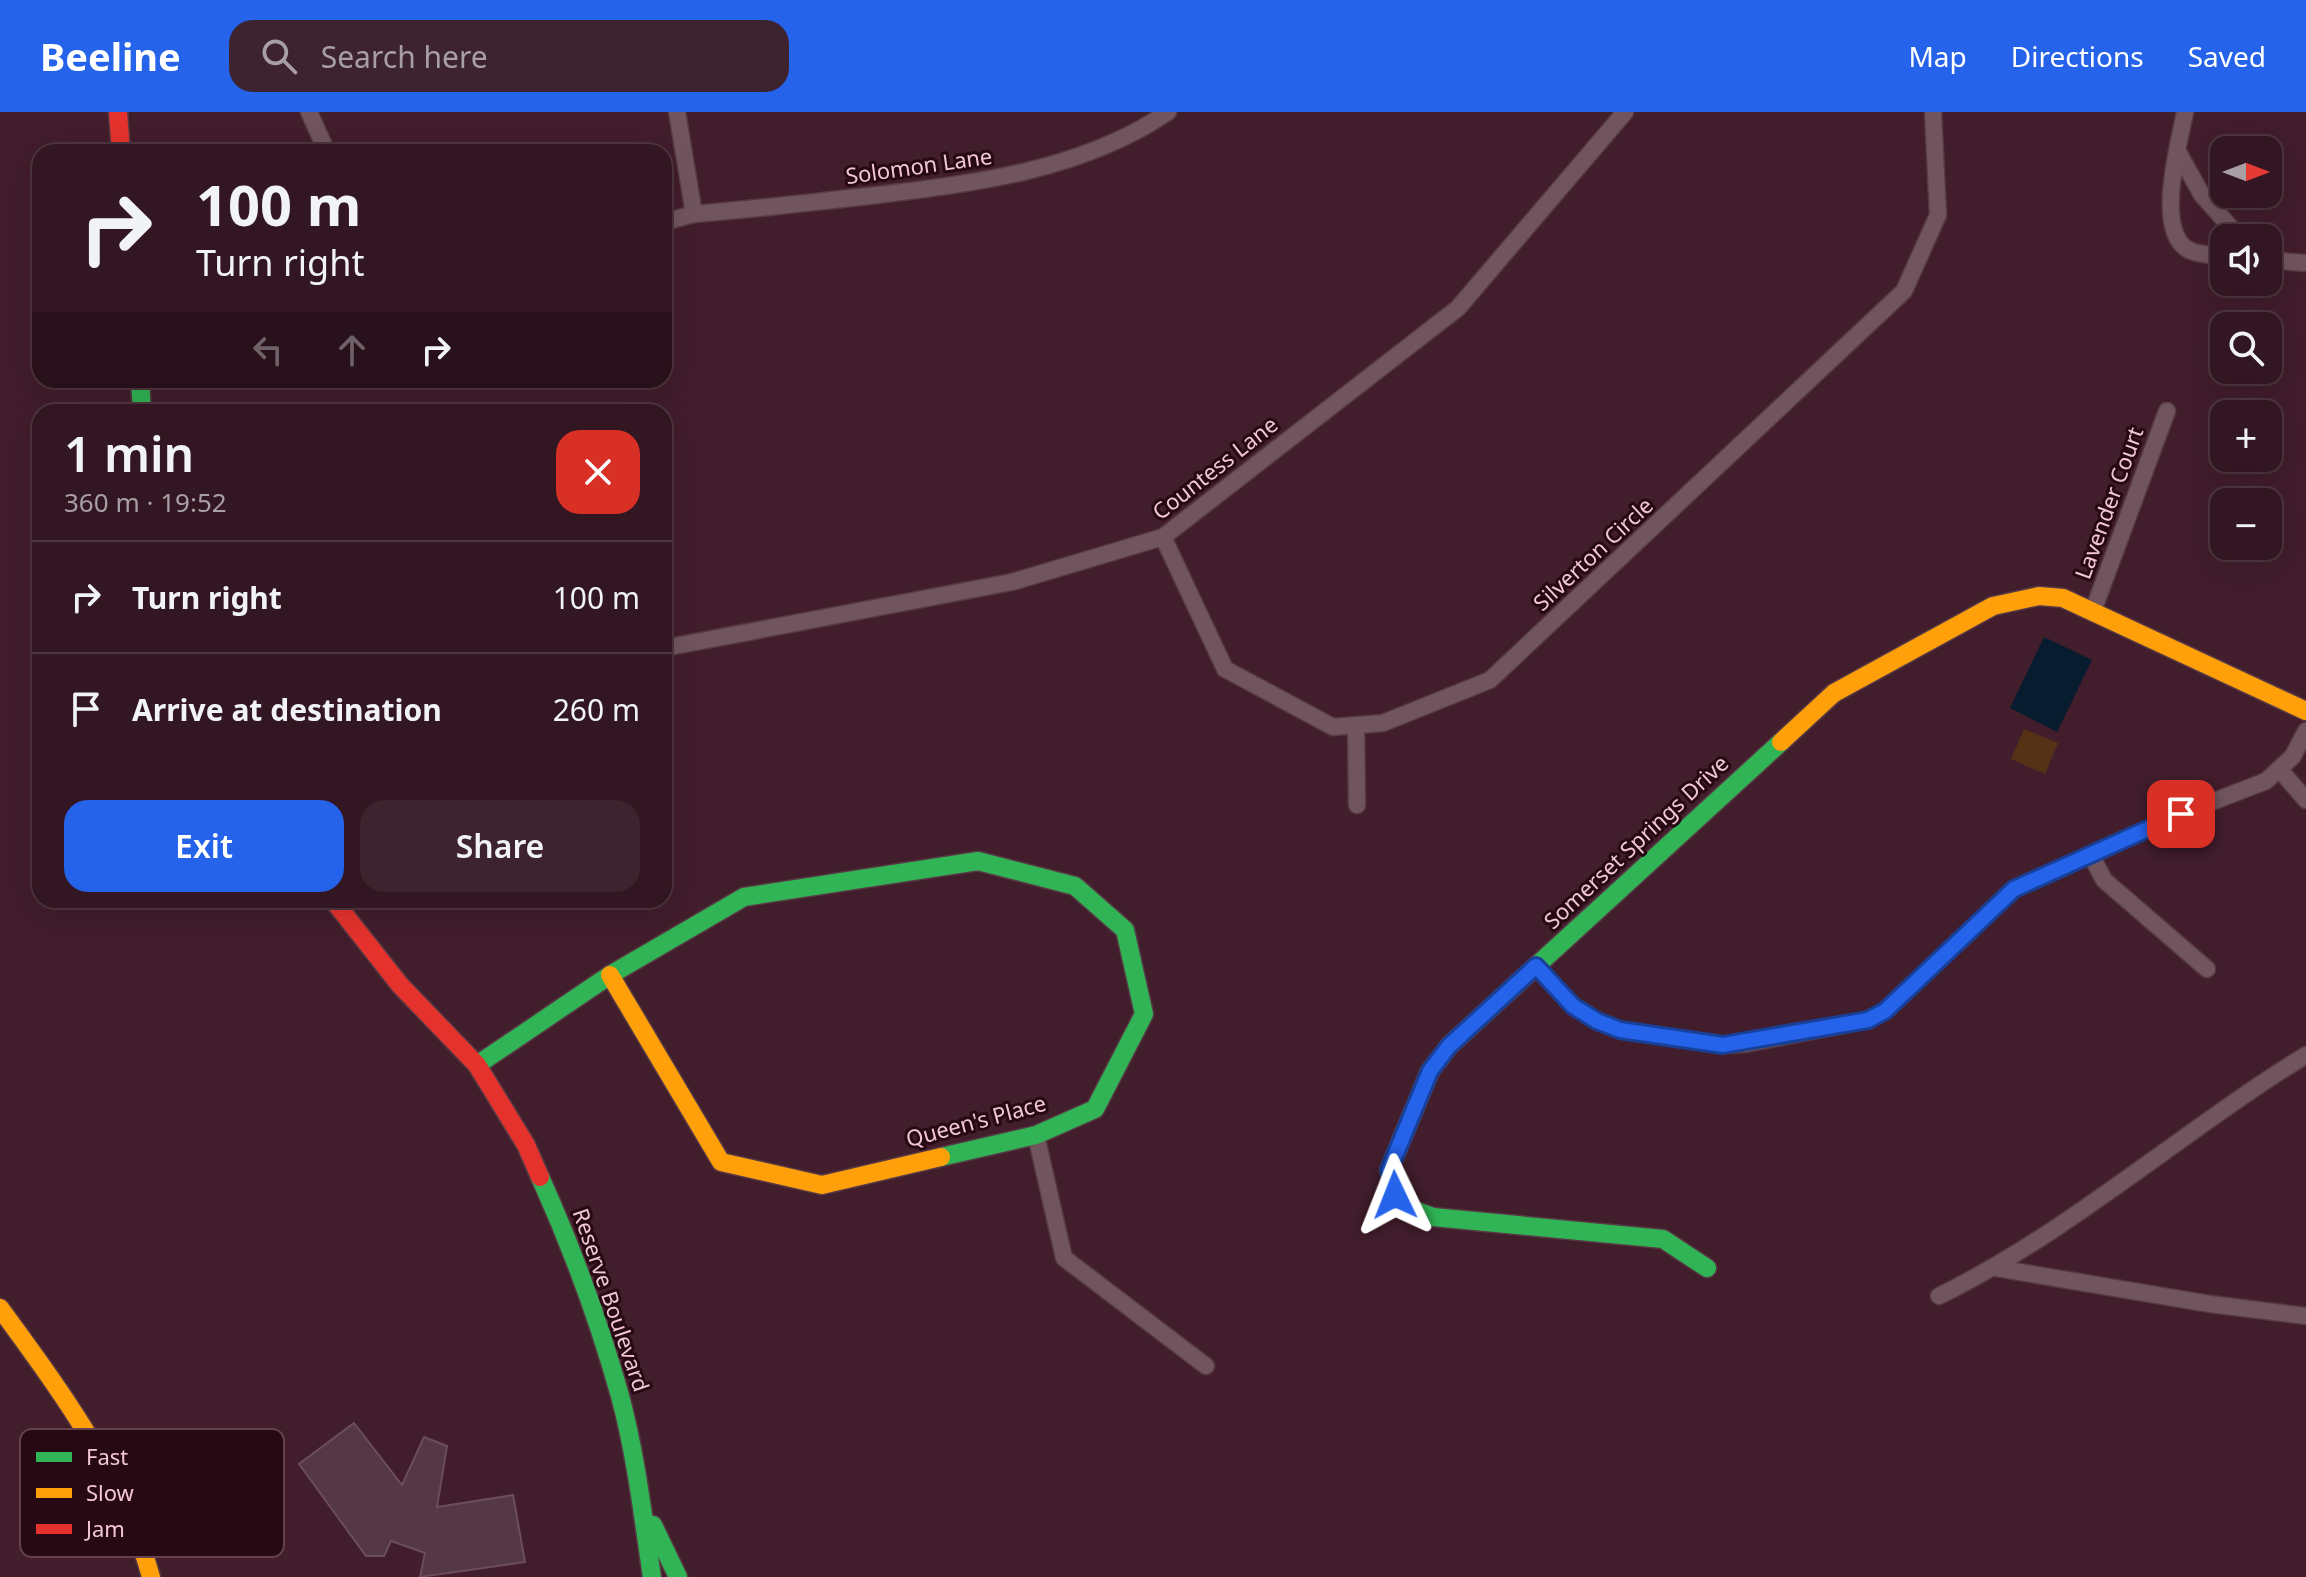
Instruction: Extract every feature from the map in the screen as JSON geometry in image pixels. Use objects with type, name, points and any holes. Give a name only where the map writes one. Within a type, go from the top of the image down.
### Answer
[{"type":"main road","points":[[118,112],[120,144]]},
{"type":"main road","name":"Somerset Springs Drive","points":[[1707,1268],[1663,1239],[1433,1217],[1414,1210],[1395,1195],[1389,1170],[1430,1071],[1449,1046],[1834,693],[1993,606],[2039,596],[2063,598],[2306,711]]},
{"type":"main road","name":"Queen's Place","points":[[477,1065],[610,975],[744,897],[978,861],[1075,886],[1125,930],[1144,1014],[1095,1109],[1036,1135],[822,1185],[721,1162],[610,975]]},
{"type":"main road","name":"Reserve Boulevard","points":[[339,908],[400,985],[477,1065],[526,1145],[570,1243],[620,1397],[641,1501],[652,1577]]},
{"type":"main road","points":[[0,1308],[82,1429]]},
{"type":"main road","name":"Reserve Boulevard","points":[[641,1501],[678,1577]]},
{"type":"main road","points":[[145,1557],[151,1577]]},
{"type":"street","points":[[309,112],[323,144]]},
{"type":"street","points":[[677,112],[694,214]]},
{"type":"street","name":"Solomon Lane","points":[[672,220],[694,214],[954,186],[1051,166],[1139,132],[1168,112]]},
{"type":"street","name":"Countess Lane","points":[[672,646],[1012,582],[1163,537],[1458,308],[1625,112]]},
{"type":"street","name":"Silverton Circle","points":[[1163,537],[1225,669],[1333,727],[1383,723],[1490,680],[1904,291],[1938,215],[1933,112]]},
{"type":"street","points":[[2185,112],[2171,192],[2174,235],[2188,250],[2210,254]]},
{"type":"street","points":[[2178,152],[2202,195],[2228,224]]},
{"type":"street","points":[[2282,261],[2306,263]]},
{"type":"street","name":"Lavender Court","points":[[2093,611],[2167,411]]},
{"type":"street","points":[[1356,725],[1357,805]]},
{"type":"street","points":[[1536,966],[1573,1006],[1597,1021],[1620,1030],[1723,1045],[1868,1020],[1885,1011],[2014,889],[2181,814],[2266,781],[2293,756],[2306,731]]},
{"type":"street","points":[[2280,770],[2306,800]]},
{"type":"street","points":[[2091,855],[2104,880],[2207,969]]},
{"type":"street","points":[[1939,1296],[1996,1268],[2304,1060]]},
{"type":"street","points":[[1036,1135],[1064,1258],[1206,1366]]},
{"type":"street","points":[[1996,1268],[2197,1302],[2306,1316]]},
{"type":"shaded area","points":[[2024,729],[2058,743],[2045,774],[2011,759]]},
{"type":"water","points":[[2044,637],[2092,660],[2057,732],[2010,708]]},
{"type":"building","points":[[354,1423],[402,1485],[424,1437],[447,1446],[437,1507],[513,1495],[525,1562],[420,1577],[425,1553],[391,1541],[384,1556],[366,1556],[299,1464]]},
{"type":"traffic: fast","points":[[140,388],[142,404]]},
{"type":"traffic: fast","points":[[1707,1268],[1663,1239],[1433,1217],[1414,1210],[1395,1195],[1389,1170],[1430,1071],[1449,1046],[1781,742]]},
{"type":"traffic: fast","points":[[477,1065],[610,975],[744,897],[978,861],[1075,886],[1125,930],[1144,1014],[1095,1109],[1036,1135],[941,1157]]},
{"type":"traffic: fast","points":[[540,1177],[584,1285],[620,1396],[635,1463],[652,1577]]},
{"type":"traffic: fast","points":[[653,1525],[678,1577]]},
{"type":"traffic: slow","points":[[1781,742],[1834,693],[1993,606],[2039,596],[2063,598],[2306,711]]},
{"type":"traffic: slow","points":[[610,975],[721,1162],[822,1185],[941,1157]]},
{"type":"traffic: slow","points":[[0,1308],[84,1429]]},
{"type":"traffic: slow","points":[[145,1557],[151,1577]]},
{"type":"traffic: jam","points":[[118,112],[120,144]]},
{"type":"traffic: jam","points":[[339,908],[400,985],[477,1065],[526,1145],[540,1177]]},
{"type":"route","points":[[1395,1195],[1389,1170],[1430,1071],[1449,1046],[1536,966],[1573,1006],[1597,1021],[1620,1030],[1723,1045],[1745,1044],[1868,1020],[1885,1011],[2014,889],[2181,814]]}]
